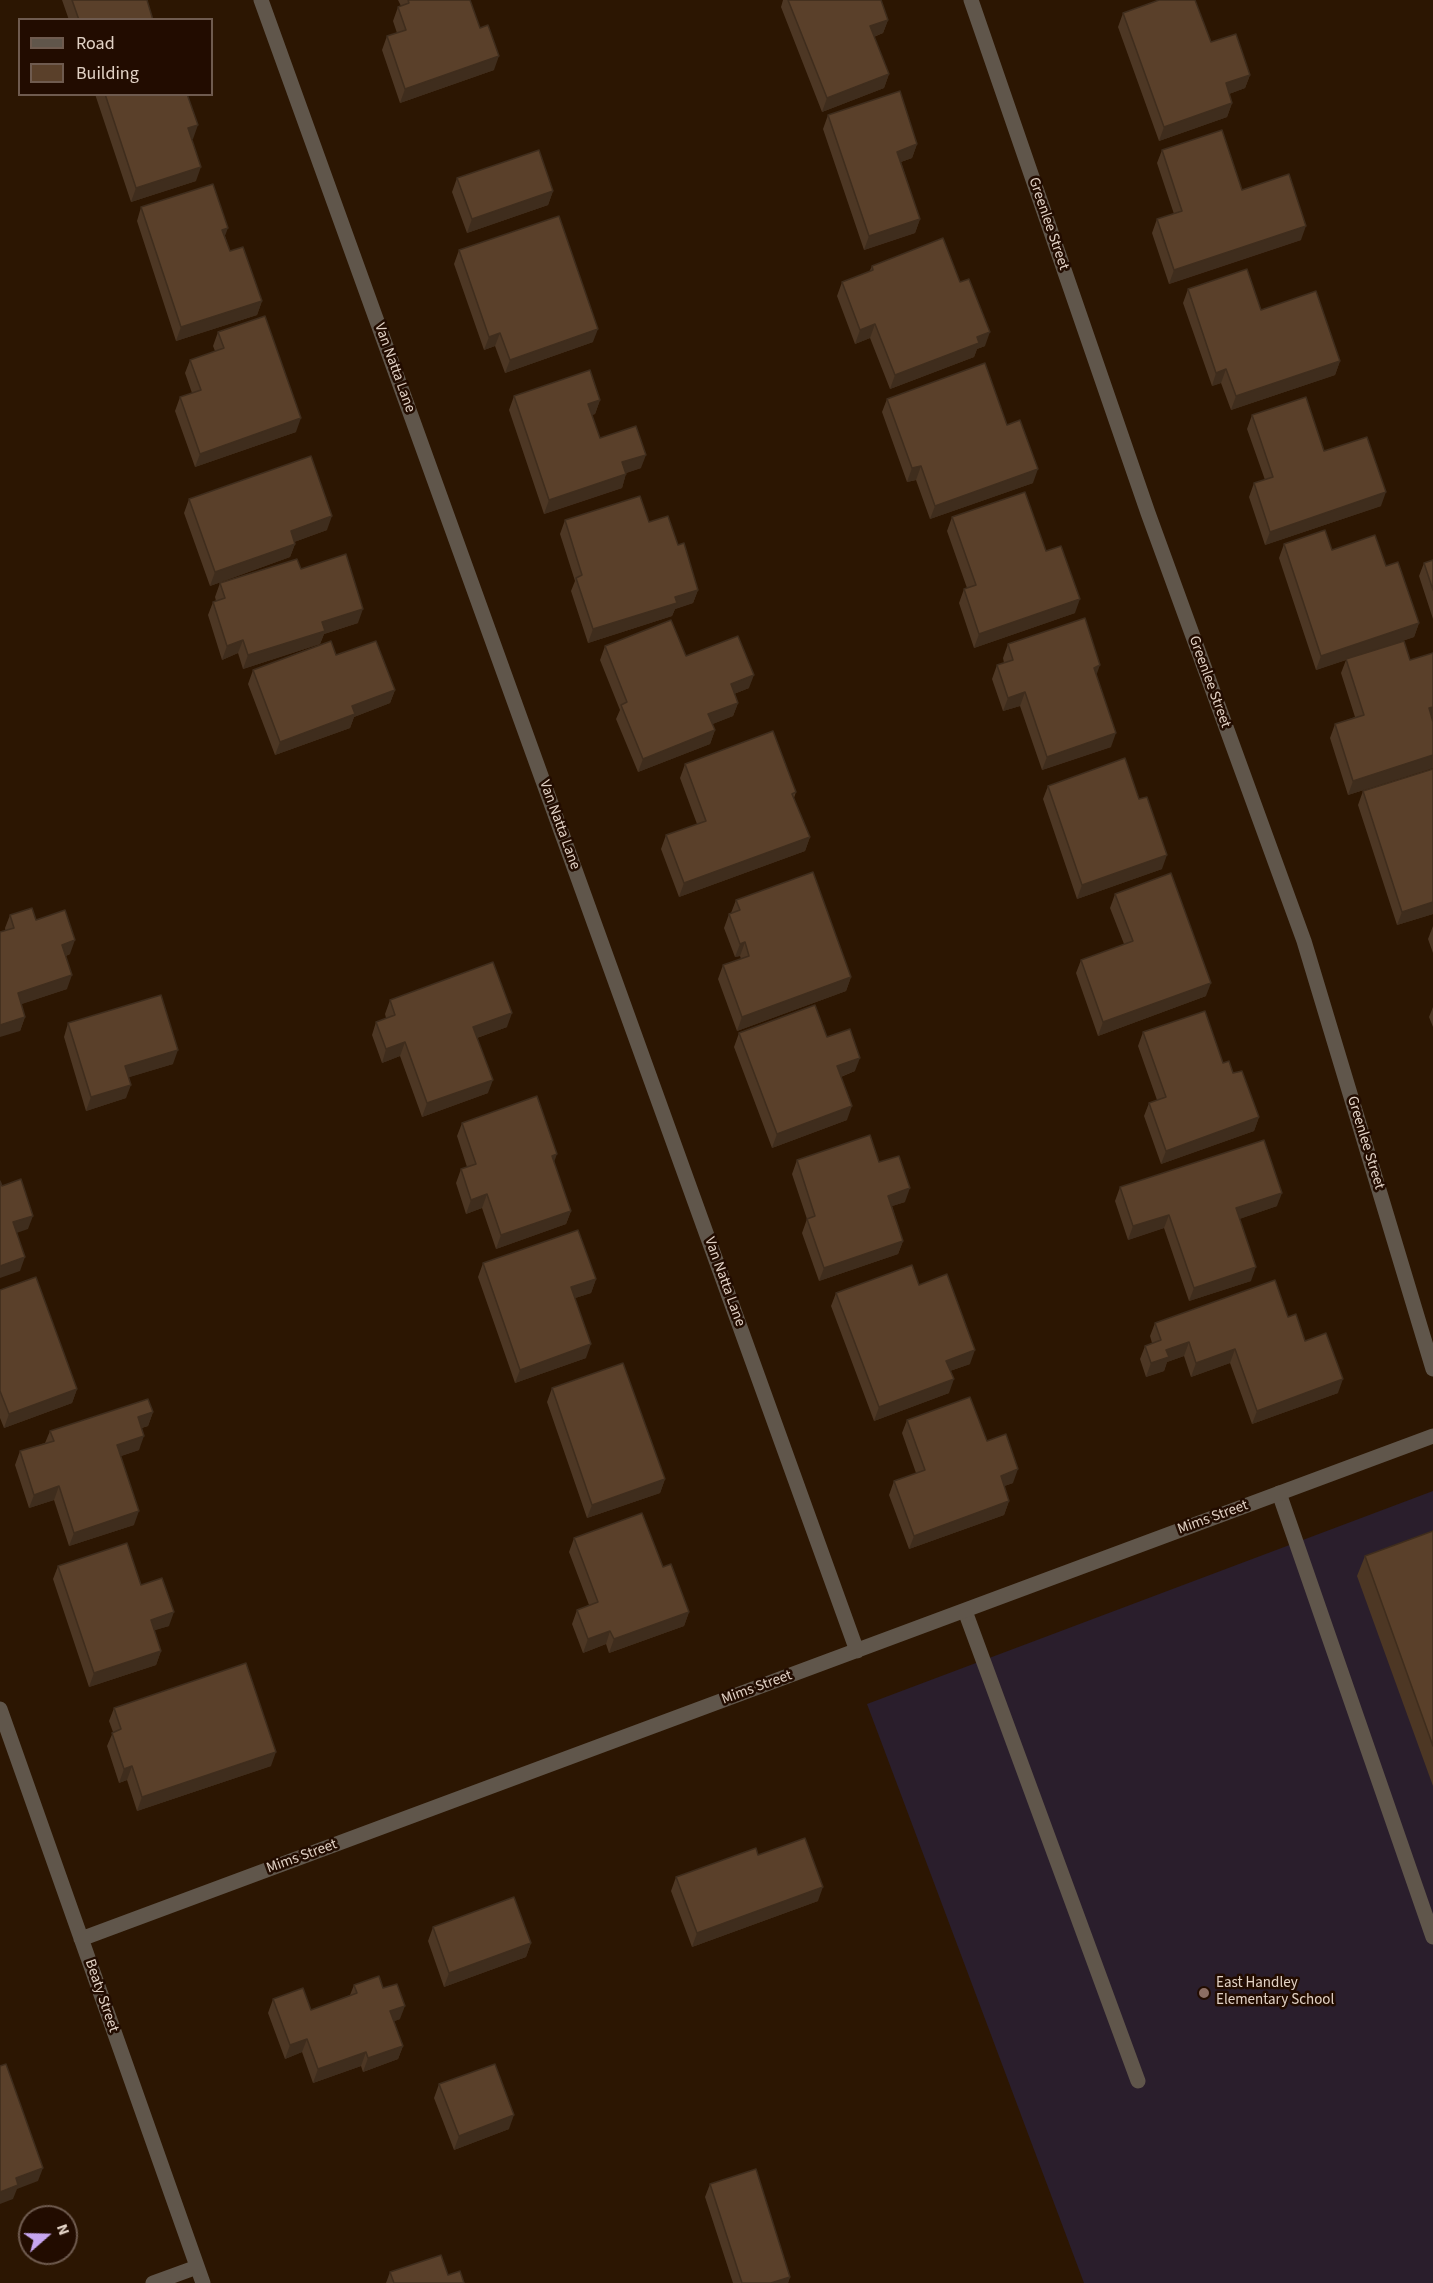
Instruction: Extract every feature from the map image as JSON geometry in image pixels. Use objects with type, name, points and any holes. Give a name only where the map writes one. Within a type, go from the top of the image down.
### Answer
[{"type":"street","name":"Van Natta Lane","points":[[261,0],[856,1651]]},
{"type":"street","name":"Greenlee Street","points":[[971,0],[1148,513],[1304,941],[1433,1369]]},
{"type":"street","name":"Mims Street","points":[[81,1939],[1433,1436]]},
{"type":"street","points":[[1279,1493],[1433,1937]]},
{"type":"street","points":[[965,1611],[1138,2081]]},
{"type":"street","name":"Beaty Street","points":[[0,1709],[203,2283]]},
{"type":"street","points":[[153,2283],[197,2268]]},
{"type":"shaded area","name":"East Handley Elementary School","points":[[1433,1491],[1433,2283],[1084,2283],[867,1704]]},
{"type":"building","points":[[72,0],[147,0],[152,18],[78,18]]},
{"type":"building","points":[[408,0],[470,0],[480,28],[488,25],[499,56],[405,89],[387,36],[406,30],[398,7],[409,3]]},
{"type":"building","points":[[788,0],[881,0],[888,20],[870,26],[889,74],[827,98]]},
{"type":"building","points":[[1159,0],[1195,0],[1211,42],[1236,34],[1250,75],[1226,83],[1232,103],[1164,127],[1123,13]]},
{"type":"building","points":[[900,91],[917,144],[897,152],[920,219],[869,236],[828,115]]},
{"type":"building","points":[[106,96],[188,96],[198,125],[188,128],[201,167],[136,188]]},
{"type":"building","points":[[1222,130],[1242,190],[1289,174],[1306,226],[1174,270],[1157,219],[1182,211],[1162,150]]},
{"type":"building","points":[[539,150],[553,191],[472,219],[457,178]]},
{"type":"building","points":[[213,184],[228,228],[222,230],[230,251],[243,247],[262,301],[181,327],[141,207]]},
{"type":"building","points":[[559,216],[598,329],[510,360],[500,333],[489,337],[459,250]]},
{"type":"building","points":[[943,238],[960,282],[969,279],[990,332],[977,337],[979,343],[895,375],[875,324],[860,330],[842,282],[873,270],[872,266]]},
{"type":"building","points":[[1247,269],[1261,310],[1316,291],[1340,361],[1236,396],[1226,369],[1216,373],[1188,289]]},
{"type":"building","points":[[265,316],[301,418],[200,454],[180,397],[201,390],[190,360],[224,348],[218,332]]},
{"type":"building","points":[[985,363],[1007,425],[1020,420],[1038,469],[935,506],[921,466],[912,468],[887,399]]},
{"type":"building","points":[[590,370],[600,400],[588,404],[600,438],[636,426],[646,455],[622,462],[626,474],[549,500],[514,396]]},
{"type":"building","points":[[1306,397],[1324,451],[1367,437],[1386,492],[1270,532],[1254,483],[1273,477],[1252,415]]},
{"type":"building","points":[[311,456],[332,516],[291,531],[295,544],[215,572],[189,499]]},
{"type":"building","points":[[1025,492],[1046,551],[1061,546],[1080,599],[979,634],[964,589],[976,585],[952,517]]},
{"type":"building","points":[[640,496],[649,522],[668,516],[678,545],[684,543],[698,590],[675,597],[677,603],[593,629],[576,578],[582,575],[565,520]]},
{"type":"building","points":[[1325,530],[1332,550],[1375,535],[1386,566],[1398,562],[1419,623],[1321,656],[1284,544]]},
{"type":"building","points":[[346,554],[363,609],[322,622],[325,631],[248,655],[243,640],[227,646],[213,602],[225,598],[220,583],[297,559],[301,569]]},
{"type":"building","points":[[1433,560],[1433,590],[1424,563]]},
{"type":"building","points":[[1085,618],[1100,665],[1094,668],[1116,733],[1047,757],[1025,692],[1008,698],[997,665],[1013,660],[1008,644]]},
{"type":"building","points":[[671,620],[686,656],[738,636],[754,675],[731,684],[738,703],[708,714],[715,730],[643,759],[621,705],[627,702],[605,646]]},
{"type":"building","points":[[331,641],[336,655],[376,641],[395,690],[352,706],[355,714],[280,742],[253,670]]},
{"type":"building","points":[[1404,641],[1410,660],[1433,653],[1433,707],[1429,708],[1433,722],[1433,755],[1353,781],[1335,724],[1364,715],[1346,659]]},
{"type":"building","points":[[773,731],[796,792],[792,794],[810,837],[684,883],[666,835],[706,821],[685,764]]},
{"type":"building","points":[[1125,758],[1139,799],[1147,797],[1167,855],[1082,885],[1048,786]]},
{"type":"building","points":[[1433,769],[1433,902],[1402,912],[1363,791]]},
{"type":"building","points":[[813,872],[851,977],[742,1017],[723,965],[749,956],[745,942],[740,944],[729,914],[740,910],[736,900]]},
{"type":"building","points":[[1171,873],[1211,983],[1103,1022],[1081,960],[1133,941],[1115,894]]},
{"type":"building","points":[[32,908],[36,920],[65,910],[75,940],[62,945],[72,975],[18,993],[25,1017],[0,1025],[0,932],[14,928],[10,915]]},
{"type":"building","points":[[493,962],[512,1013],[473,1027],[493,1080],[427,1103],[405,1042],[386,1049],[376,1022],[395,1015],[390,1000]]},
{"type":"building","points":[[161,995],[178,1050],[125,1066],[131,1085],[91,1097],[68,1023]]},
{"type":"building","points":[[815,1005],[827,1037],[850,1029],[860,1058],[837,1066],[852,1106],[777,1134],[739,1033]]},
{"type":"building","points":[[1205,1011],[1223,1063],[1229,1061],[1233,1073],[1242,1071],[1259,1117],[1166,1151],[1149,1103],[1166,1097],[1143,1032]]},
{"type":"building","points":[[537,1096],[557,1154],[552,1156],[571,1211],[501,1235],[487,1194],[471,1200],[461,1169],[476,1164],[462,1123]]},
{"type":"building","points":[[870,1135],[879,1162],[899,1156],[910,1188],[888,1196],[903,1241],[824,1268],[807,1219],[815,1216],[797,1160]]},
{"type":"building","points":[[1264,1140],[1282,1193],[1236,1208],[1256,1267],[1194,1288],[1169,1215],[1133,1226],[1120,1187]]},
{"type":"building","points":[[21,1179],[33,1216],[13,1222],[25,1257],[0,1266],[0,1181],[2,1186]]},
{"type":"building","points":[[578,1230],[596,1279],[571,1287],[591,1344],[520,1370],[483,1263]]},
{"type":"building","points":[[912,1265],[919,1285],[947,1274],[975,1350],[946,1361],[954,1379],[879,1407],[836,1293]]},
{"type":"building","points":[[36,1277],[77,1389],[9,1414],[0,1391],[0,1290]]},
{"type":"building","points":[[1275,1280],[1288,1317],[1296,1314],[1305,1341],[1326,1333],[1343,1379],[1257,1411],[1235,1349],[1196,1363],[1189,1342],[1166,1350],[1169,1357],[1151,1363],[1145,1346],[1161,1340],[1155,1323]]},
{"type":"building","points":[[623,1363],[665,1479],[592,1505],[552,1388]]},
{"type":"building","points":[[970,1397],[987,1441],[1006,1434],[1018,1469],[1001,1476],[1009,1501],[914,1536],[894,1481],[925,1470],[907,1420]]},
{"type":"building","points":[[148,1399],[153,1412],[138,1417],[144,1436],[117,1445],[139,1511],[74,1533],[59,1486],[34,1495],[20,1451],[54,1441],[50,1431]]},
{"type":"building","points":[[642,1513],[663,1567],[671,1564],[689,1612],[614,1639],[610,1631],[588,1639],[577,1610],[598,1602],[574,1538]]},
{"type":"building","points":[[1433,1531],[1433,1746],[1365,1556]]},
{"type":"building","points":[[127,1543],[141,1585],[162,1578],[174,1612],[151,1620],[161,1651],[94,1673],[58,1566]]},
{"type":"building","points":[[246,1663],[276,1752],[142,1797],[132,1766],[124,1769],[112,1733],[121,1729],[114,1708]]},
{"type":"building","points":[[805,1838],[823,1887],[697,1933],[676,1877],[756,1848],[758,1855]]},
{"type":"building","points":[[514,1897],[531,1943],[449,1973],[433,1927]]},
{"type":"building","points":[[379,1976],[383,1988],[397,1984],[405,2006],[390,2011],[403,2046],[368,2058],[366,2052],[318,2069],[307,2039],[290,2045],[273,1999],[303,1988],[311,2010],[357,1993],[354,1985]]},
{"type":"building","points":[[6,2064],[43,2168],[16,2178],[18,2185],[0,2192],[0,2066]]},
{"type":"building","points":[[495,2064],[514,2115],[459,2136],[439,2084]]},
{"type":"building","points":[[756,2169],[790,2277],[771,2283],[742,2283],[710,2184]]},
{"type":"building","points":[[441,2255],[448,2275],[460,2271],[464,2283],[394,2283],[390,2272]]},
{"type":"place","name":"East Handley Elementary School","points":[[1204,1993]]}]
